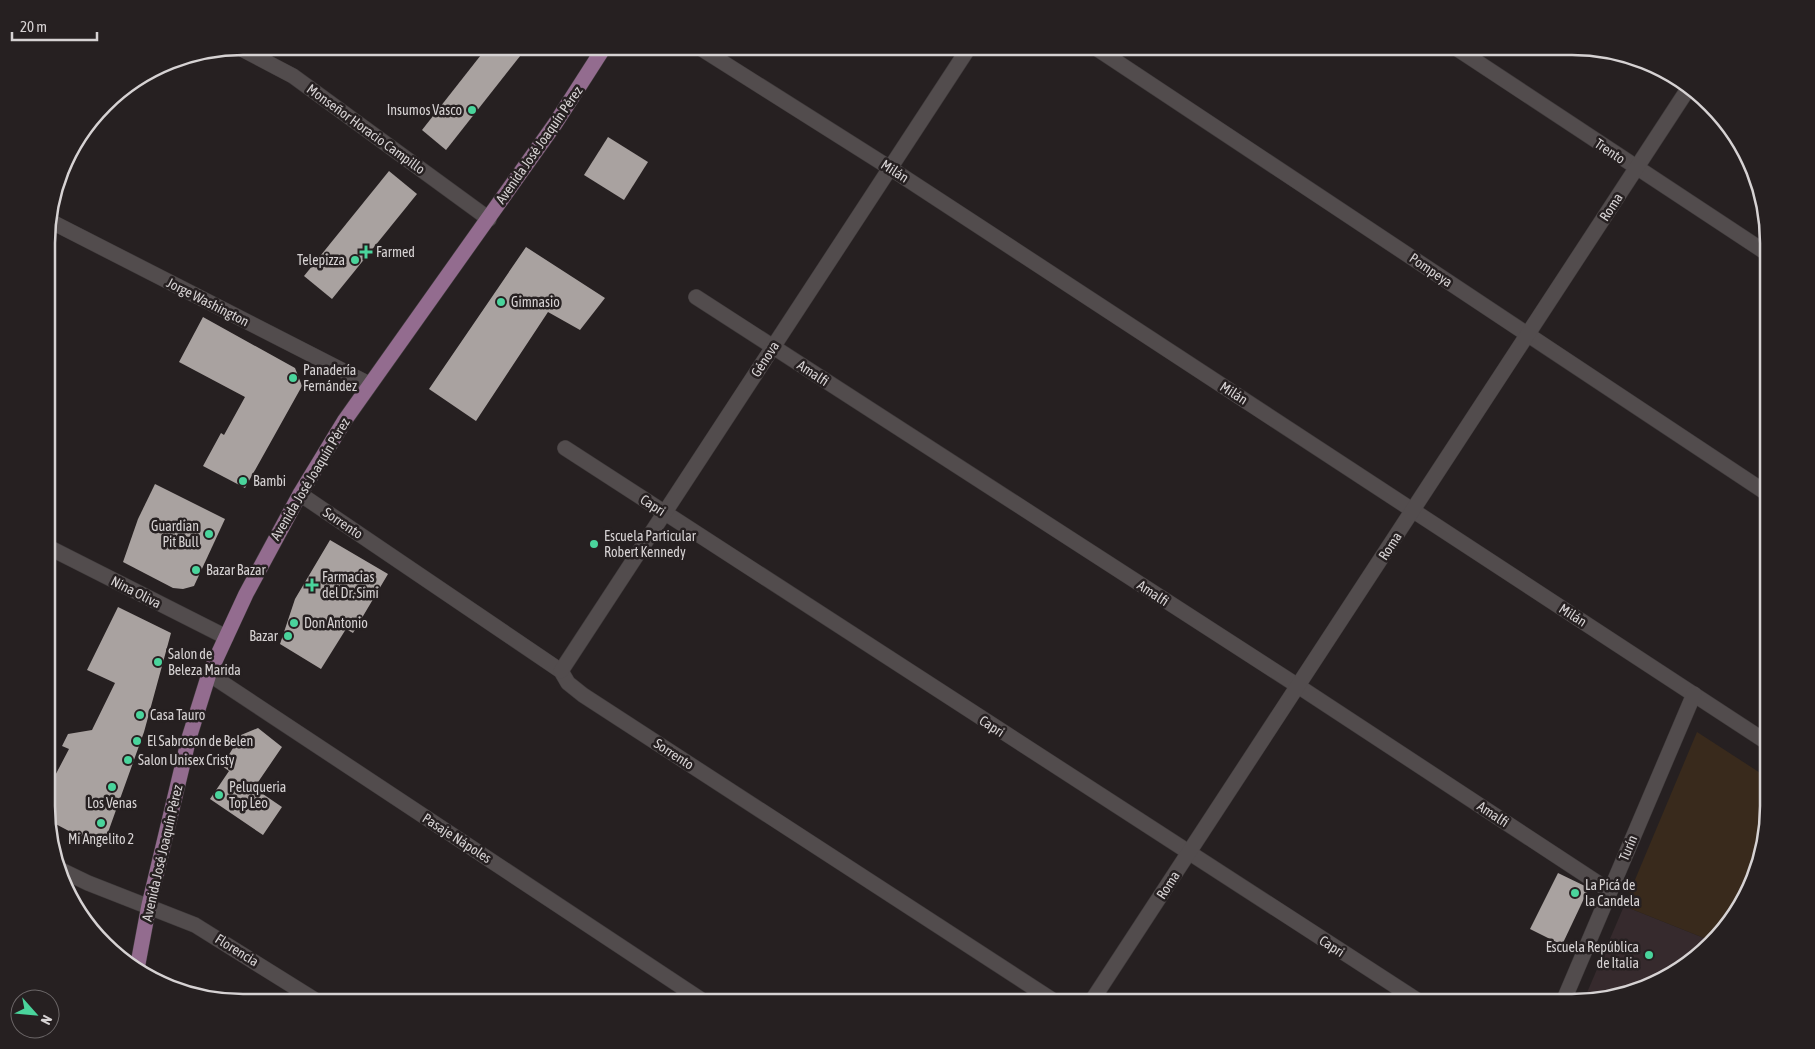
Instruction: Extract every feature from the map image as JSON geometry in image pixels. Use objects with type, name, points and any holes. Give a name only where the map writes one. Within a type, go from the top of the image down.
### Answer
[{"type":"main road","name":"Avenida José Joaquín Pérez","points":[[138,962],[149,905],[180,770],[209,674],[270,546],[345,420],[369,384],[555,124],[599,55]]},
{"type":"street","name":"Monseñor Horacio Campillo","points":[[253,55],[293,76],[488,219]]},
{"type":"street","name":"Milán","points":[[711,55],[890,168],[1760,738]]},
{"type":"street","name":"Génova","points":[[561,671],[964,55]]},
{"type":"street","name":"Pompeya","points":[[1107,55],[1760,489]]},
{"type":"street","name":"Trento","points":[[1466,55],[1760,249]]},
{"type":"street","name":"Roma","points":[[1097,994],[1685,93]]},
{"type":"street","name":"Jorge Washington","points":[[56,224],[369,384]]},
{"type":"street","name":"Amalfi","points":[[696,297],[1298,686],[1610,891]]},
{"type":"street","name":"Capri","points":[[565,448],[1408,994]]},
{"type":"street","name":"Sorrento","points":[[300,494],[561,671],[568,683],[583,695],[1045,994]]},
{"type":"street","name":"Nina Oliva","points":[[55,550],[226,636]]},
{"type":"street","name":"Pasaje Nápoles","points":[[209,674],[692,994]]},
{"type":"street","name":"Turín","points":[[1565,994],[1694,694]]},
{"type":"street","name":"Florencia","points":[[67,873],[125,898],[180,917],[207,931],[306,994]]},
{"type":"shaded area","points":[[1697,732],[1760,773],[1760,818],[1754,855],[1746,878],[1735,900],[1721,921],[1705,939],[1624,906]]},
{"type":"shaded area","name":"Escuela República de Italia","points":[[1624,906],[1705,939],[1687,955],[1655,975],[1621,988],[1587,994]]},
{"type":"building","points":[[481,55],[521,55],[446,150],[422,130]]},
{"type":"building","points":[[608,137],[648,162],[624,200],[584,175]]},
{"type":"building","points":[[389,171],[417,194],[332,299],[304,276]]},
{"type":"building","points":[[526,247],[605,298],[580,330],[548,312],[476,421],[429,389]]},
{"type":"building","points":[[203,317],[295,368],[302,386],[245,488],[203,466],[221,433],[224,435],[245,397],[179,362]]},
{"type":"building","points":[[155,484],[225,519],[194,586],[183,589],[173,588],[123,562],[138,519]]},
{"type":"building","points":[[330,540],[388,574],[353,633],[346,629],[321,669],[280,644],[295,599]]},
{"type":"building","points":[[118,607],[171,633],[144,732],[106,838],[86,840],[56,824],[55,776],[69,749],[62,746],[68,734],[92,730],[115,683],[87,670]]},
{"type":"building","points":[[258,728],[282,747],[254,788],[282,807],[263,835],[210,799],[229,771],[222,766],[241,735]]},
{"type":"building","points":[[1558,873],[1589,888],[1562,945],[1530,929]]},
{"type":"place","name":"Insumos Vasco","points":[[472,110]]},
{"type":"place","name":"Farmed","points":[[366,252]]},
{"type":"place","name":"Telepizza","points":[[355,260]]},
{"type":"place","name":"Gimnasio","points":[[501,302]]},
{"type":"place","name":"Panadería Fernández","points":[[293,378]]},
{"type":"place","name":"Bambi","points":[[243,481]]},
{"type":"place","name":"Guardian Pit Bull","points":[[209,534]]},
{"type":"place","name":"Escuela Particular Robert Kennedy","points":[[594,544]]},
{"type":"place","name":"Bazar Bazar","points":[[196,570]]},
{"type":"place","name":"Farmacias del Dr. Simi","points":[[312,585]]},
{"type":"place","name":"Don Antonio","points":[[294,623]]},
{"type":"place","name":"Bazar","points":[[288,636]]},
{"type":"place","name":"Salon de Beleza Marida","points":[[158,662]]},
{"type":"place","name":"Casa Tauro","points":[[140,715]]},
{"type":"place","name":"El Sabroson de Belen","points":[[137,741]]},
{"type":"place","name":"Salon Unisex Cristy","points":[[128,760]]},
{"type":"place","name":"Los Venas","points":[[112,787]]},
{"type":"place","name":"Peluqueria Top Leo","points":[[219,795]]},
{"type":"place","name":"Mi Angelito 2","points":[[101,823]]},
{"type":"place","name":"La Picá de la Candela","points":[[1575,893]]},
{"type":"place","name":"Escuela República de Italia","points":[[1649,955]]}]
